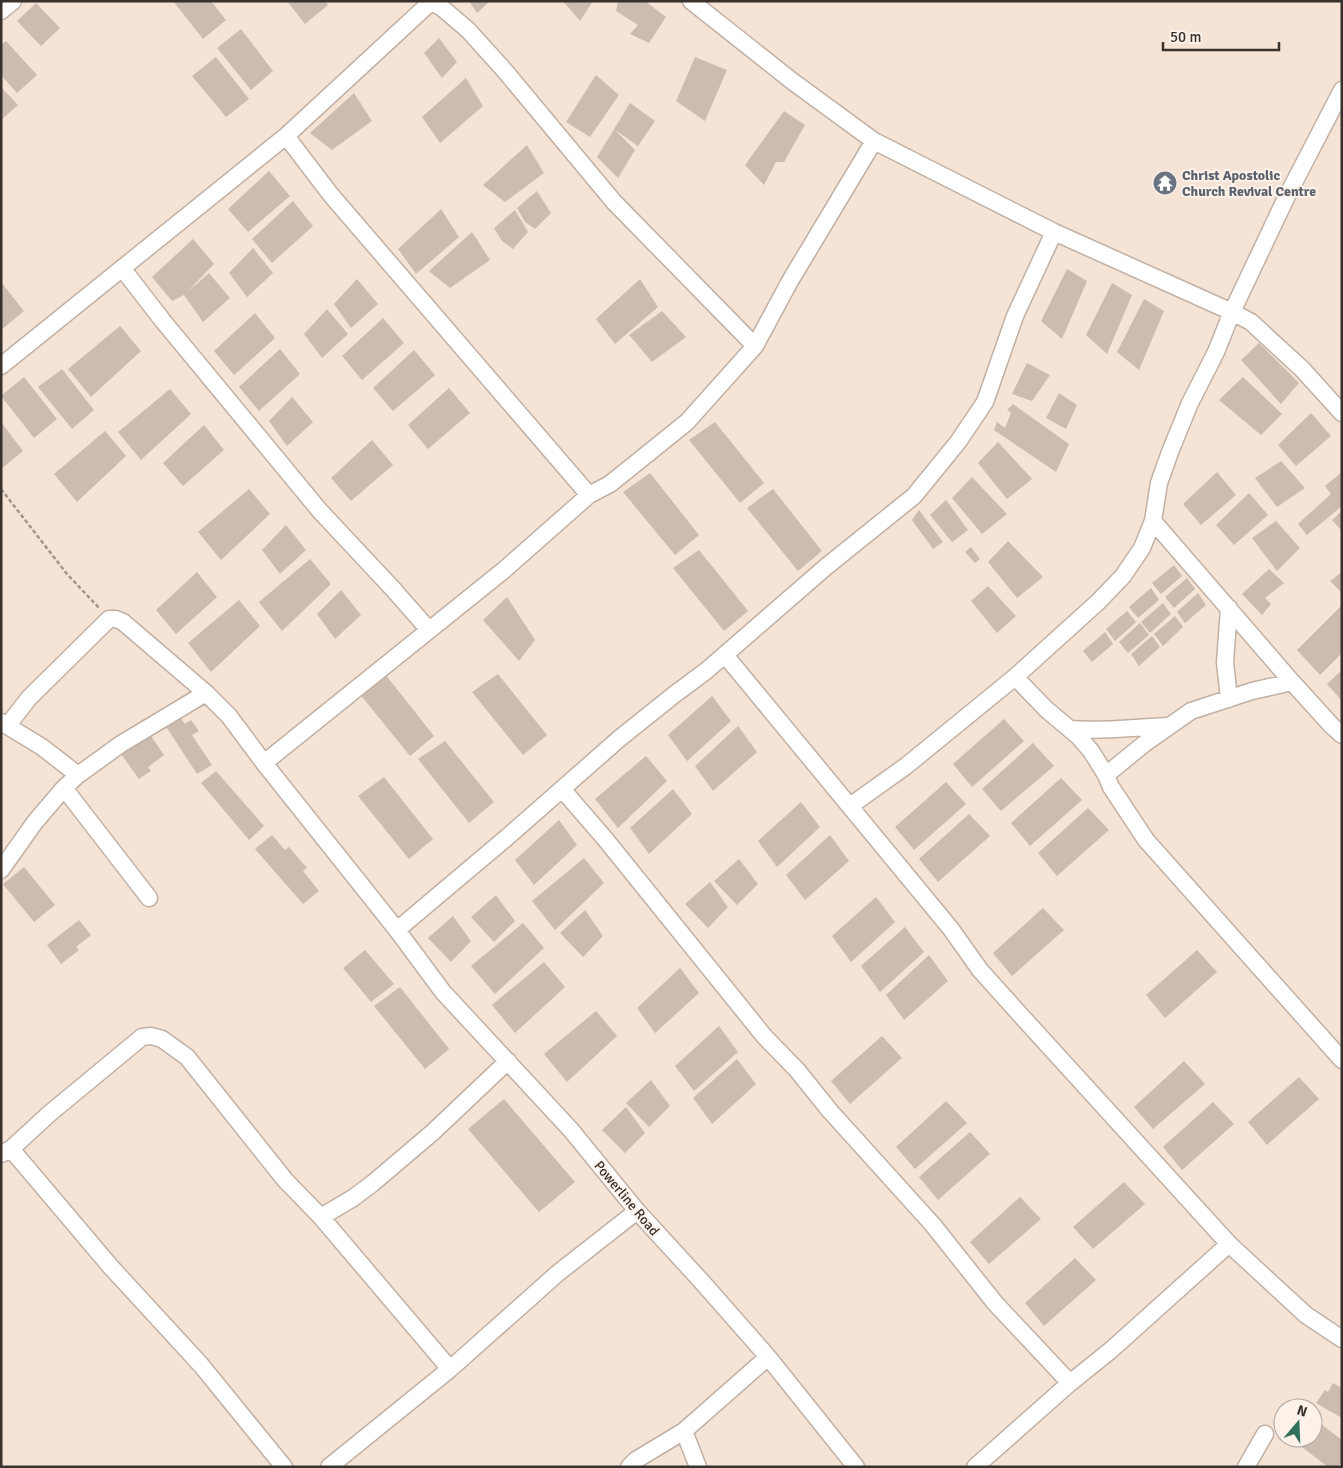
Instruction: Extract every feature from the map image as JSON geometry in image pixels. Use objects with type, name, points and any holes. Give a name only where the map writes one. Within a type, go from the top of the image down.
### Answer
[{"type":"street","points":[[1,11],[13,1]]},
{"type":"street","points":[[691,1],[792,81],[874,141],[1054,232],[1251,322],[1302,369],[1342,413]]},
{"type":"street","points":[[1,366],[286,136],[431,2],[441,7],[468,30],[505,71],[614,202],[755,346]]},
{"type":"street","points":[[850,806],[906,766],[1015,677],[1098,602],[1123,576],[1142,548],[1153,521],[1159,483],[1190,403],[1216,352],[1232,312],[1285,200],[1342,90]]},
{"type":"street","points":[[286,136],[331,195],[589,495]]},
{"type":"street","points":[[264,763],[504,570],[589,495],[610,484],[688,422],[755,346],[790,281],[874,141]]},
{"type":"street","points":[[397,930],[620,738],[725,656],[827,566],[914,496],[958,442],[985,402],[1015,316],[1054,232]]},
{"type":"street","points":[[122,268],[163,321],[320,511],[429,630]]},
{"type":"street","points":[[1153,521],[1292,682],[1342,735]]},
{"type":"street","points":[[1229,608],[1225,662],[1229,699]]},
{"type":"street","name":"Powerline Road","points":[[109,619],[116,618],[123,622],[206,693],[229,716],[397,930],[443,992],[571,1130],[637,1211],[768,1357],[856,1467]]},
{"type":"street","points":[[78,774],[42,747],[5,723],[109,619]]},
{"type":"street","points":[[725,656],[951,929],[980,970],[1229,1244],[1306,1315],[1342,1339]]},
{"type":"street","points":[[1015,677],[1091,751],[1106,775],[1111,788],[1146,840],[1342,1060]]},
{"type":"street","points":[[1106,775],[1144,744],[1191,711],[1252,691],[1292,682]]},
{"type":"street","points":[[1,870],[35,822],[78,774],[120,744],[206,693]]},
{"type":"street","points":[[1070,729],[1094,731],[1169,726]]},
{"type":"street","points":[[64,788],[149,898]]},
{"type":"street","points":[[562,789],[612,847],[764,1036],[797,1070],[830,1111],[933,1225],[996,1303],[1070,1383]]},
{"type":"street","points":[[284,1467],[201,1365],[6,1152],[142,1037],[151,1036],[162,1039],[187,1057],[285,1180],[321,1218],[450,1369]]},
{"type":"street","points":[[321,1218],[373,1183],[433,1132],[508,1061]]},
{"type":"street","points":[[329,1467],[450,1369],[558,1274],[637,1211]]},
{"type":"street","points":[[975,1467],[1070,1383],[1111,1350],[1229,1244]]},
{"type":"street","points":[[629,1467],[636,1460],[684,1430],[768,1357]]},
{"type":"street","points":[[684,1430],[698,1467]]},
{"type":"street","points":[[1246,1467],[1265,1434]]},
{"type":"path","points":[[1,489],[67,574],[109,619]]},
{"type":"building","points":[[173,1],[211,1],[226,20],[203,39]]},
{"type":"building","points":[[287,1],[325,1],[328,5],[305,24]]},
{"type":"building","points":[[469,1],[490,1],[477,13]]},
{"type":"building","points":[[563,1],[593,1],[580,21]]},
{"type":"building","points":[[618,1],[645,1],[666,17],[649,43],[630,34],[638,25],[616,11]]},
{"type":"building","points":[[36,3],[60,28],[41,46],[17,21]]},
{"type":"building","points":[[241,29],[273,71],[251,90],[217,48]]},
{"type":"building","points":[[439,38],[457,62],[442,78],[424,53]]},
{"type":"building","points":[[6,41],[37,75],[17,93],[1,75],[1,45]]},
{"type":"building","points":[[216,57],[249,99],[226,117],[192,76]]},
{"type":"building","points":[[695,57],[727,70],[705,121],[676,101]]},
{"type":"building","points":[[596,75],[619,95],[590,137],[566,122]]},
{"type":"building","points":[[466,78],[483,106],[440,143],[422,117]]},
{"type":"building","points":[[1,87],[18,105],[1,120]]},
{"type":"building","points":[[354,93],[372,121],[332,150],[310,133]]},
{"type":"building","points":[[630,103],[655,121],[638,146],[615,130],[635,150],[618,178],[597,157]]},
{"type":"building","points":[[784,111],[805,125],[784,162],[776,162],[764,185],[745,165]]},
{"type":"building","points":[[527,145],[544,173],[505,202],[483,185]]},
{"type":"building","points":[[269,171],[290,196],[248,232],[228,209]]},
{"type":"building","points":[[537,191],[551,213],[535,229],[525,222],[517,208]]},
{"type":"building","points":[[293,201],[313,226],[272,263],[252,239]]},
{"type":"building","points":[[441,209],[459,237],[416,274],[398,249]]},
{"type":"building","points":[[515,210],[528,232],[513,249],[502,241],[494,228]]},
{"type":"building","points":[[472,232],[490,260],[450,288],[429,271]]},
{"type":"building","points":[[193,239],[214,264],[187,292],[209,273],[230,298],[203,322],[184,295],[172,301],[152,277]]},
{"type":"building","points":[[253,248],[273,273],[247,297],[229,273]]},
{"type":"building","points":[[1067,269],[1087,281],[1062,339],[1041,321]]},
{"type":"building","points":[[357,279],[378,304],[351,328],[334,304]]},
{"type":"building","points":[[640,279],[658,307],[615,344],[596,319]]},
{"type":"building","points":[[1,282],[24,311],[1,330]]},
{"type":"building","points":[[1112,283],[1132,295],[1107,354],[1086,335]]},
{"type":"building","points":[[1144,299],[1164,311],[1139,370],[1117,352]]},
{"type":"building","points":[[327,309],[348,334],[322,358],[304,334]]},
{"type":"building","points":[[662,311],[686,337],[652,362],[629,335]]},
{"type":"building","points":[[255,313],[275,338],[234,375],[214,351]]},
{"type":"building","points":[[383,318],[404,343],[362,380],[342,356]]},
{"type":"building","points":[[120,326],[141,351],[91,397],[68,369]]},
{"type":"building","points":[[1259,343],[1299,383],[1281,404],[1241,360]]},
{"type":"building","points":[[280,349],[300,374],[259,411],[239,387]]},
{"type":"building","points":[[414,350],[435,375],[393,411],[373,388]]},
{"type":"building","points":[[1027,363],[1050,375],[1032,401],[1012,394]]},
{"type":"building","points":[[62,369],[94,410],[72,429],[38,387]]},
{"type":"building","points":[[24,377],[57,419],[34,438],[1,396]]},
{"type":"building","points":[[1243,377],[1282,414],[1261,435],[1219,400]]},
{"type":"building","points":[[449,388],[470,413],[428,449],[408,425]]},
{"type":"building","points":[[170,389],[191,414],[141,460],[118,432]]},
{"type":"building","points":[[1059,393],[1077,405],[1066,429],[1046,418]]},
{"type":"building","points":[[292,397],[313,422],[287,446],[269,421]]},
{"type":"building","points":[[1013,404],[1069,444],[1056,472],[994,430],[997,422],[1005,428],[1011,413],[1007,410]]},
{"type":"building","points":[[1311,413],[1331,436],[1296,466],[1278,445]]},
{"type":"building","points":[[1,422],[23,451],[1,469]]},
{"type":"building","points":[[715,422],[764,483],[740,503],[689,440]]},
{"type":"building","points":[[204,425],[224,450],[183,486],[163,463]]},
{"type":"building","points":[[105,431],[126,456],[77,502],[54,474]]},
{"type":"building","points":[[372,440],[393,465],[351,501],[331,478]]},
{"type":"building","points":[[998,442],[1032,479],[1007,499],[978,463]]},
{"type":"building","points":[[1281,461],[1305,488],[1277,507],[1255,478]]},
{"type":"building","points":[[1217,472],[1236,495],[1201,525],[1183,504]]},
{"type":"building","points":[[1342,472],[1342,506],[1307,535],[1298,524],[1331,494],[1325,486]]},
{"type":"building","points":[[650,473],[699,535],[675,555],[623,492]]},
{"type":"building","points":[[972,477],[1007,514],[982,534],[952,498]]},
{"type":"building","points":[[249,489],[270,514],[221,560],[198,532]]},
{"type":"building","points":[[773,489],[822,551],[798,571],[747,508]]},
{"type":"building","points":[[1249,493],[1268,515],[1234,545],[1216,525]]},
{"type":"building","points":[[946,500],[968,530],[952,542],[930,515]]},
{"type":"building","points":[[919,510],[943,542],[933,549],[912,520]]},
{"type":"building","points":[[1342,511],[1342,531],[1332,520]]},
{"type":"building","points":[[1276,521],[1300,548],[1277,571],[1252,538]]},
{"type":"building","points":[[286,525],[306,550],[280,574],[262,550]]},
{"type":"building","points":[[1008,541],[1043,577],[1017,598],[988,562]]},
{"type":"building","points":[[971,547],[980,559],[975,563],[965,552]]},
{"type":"building","points":[[699,550],[748,611],[724,631],[673,568]]},
{"type":"building","points":[[310,559],[331,584],[282,631],[259,602]]},
{"type":"building","points":[[1174,565],[1182,576],[1161,594],[1152,583]]},
{"type":"building","points":[[1269,569],[1284,583],[1265,598],[1271,604],[1262,615],[1242,594]]},
{"type":"building","points":[[197,572],[217,597],[176,634],[156,610]]},
{"type":"building","points":[[1342,572],[1342,593],[1330,581]]},
{"type":"building","points":[[1187,578],[1195,589],[1174,608],[1165,597]]},
{"type":"building","points":[[988,586],[1016,616],[997,633],[971,601]]},
{"type":"building","points":[[1151,588],[1159,600],[1138,618],[1129,607]]},
{"type":"building","points":[[341,590],[361,615],[335,639],[317,614]]},
{"type":"building","points":[[1198,593],[1206,605],[1185,623],[1177,612]]},
{"type":"building","points":[[507,597],[535,640],[519,661],[483,620]]},
{"type":"building","points":[[239,600],[260,626],[211,672],[188,643]]},
{"type":"building","points":[[1163,603],[1171,614],[1150,633],[1141,622]]},
{"type":"building","points":[[1342,605],[1342,653],[1320,675],[1297,650]]},
{"type":"building","points":[[1127,611],[1136,622],[1115,641],[1106,629]]},
{"type":"building","points":[[1175,616],[1183,627],[1163,646],[1154,634]]},
{"type":"building","points":[[1140,623],[1149,635],[1128,653],[1119,642]]},
{"type":"building","points":[[1105,632],[1113,644],[1092,662],[1083,651]]},
{"type":"building","points":[[1152,636],[1160,647],[1139,666],[1131,654]]},
{"type":"building","points":[[1342,670],[1342,701],[1327,684]]},
{"type":"building","points":[[385,674],[434,736],[410,756],[359,693]]},
{"type":"building","points":[[498,674],[547,735],[523,755],[472,692]]},
{"type":"building","points":[[712,696],[731,721],[687,761],[668,735]]},
{"type":"building","points":[[177,713],[185,724],[191,720],[199,731],[192,735],[212,765],[197,774],[163,722]]},
{"type":"building","points":[[1004,719],[1024,741],[972,787],[953,764]]},
{"type":"building","points":[[738,726],[757,752],[713,791],[695,766]]},
{"type":"building","points":[[151,736],[164,755],[148,767],[151,771],[139,779],[121,754],[143,738],[145,741]]},
{"type":"building","points":[[445,741],[494,802],[469,823],[418,759]]},
{"type":"building","points":[[1033,743],[1054,766],[1001,811],[982,789]]},
{"type":"building","points":[[646,756],[667,781],[618,828],[595,799]]},
{"type":"building","points":[[216,771],[264,826],[249,840],[201,783]]},
{"type":"building","points":[[384,777],[433,839],[409,859],[358,796]]},
{"type":"building","points":[[1061,778],[1082,800],[1030,846],[1011,823]]},
{"type":"building","points":[[946,782],[966,804],[914,850],[895,827]]},
{"type":"building","points":[[673,789],[692,814],[649,854],[630,828]]},
{"type":"building","points":[[801,802],[820,827],[777,867],[758,841]]},
{"type":"building","points":[[1088,808],[1109,830],[1057,876],[1038,853]]},
{"type":"building","points":[[969,814],[990,836],[938,882],[919,859]]},
{"type":"building","points":[[559,820],[577,845],[534,885],[515,860]]},
{"type":"building","points":[[272,835],[285,850],[289,847],[307,868],[303,871],[319,891],[303,904],[255,849]]},
{"type":"building","points":[[830,835],[849,861],[805,900],[786,875]]},
{"type":"building","points":[[584,858],[604,883],[555,930],[532,901]]},
{"type":"building","points":[[739,859],[758,884],[737,905],[714,881]]},
{"type":"building","points":[[24,867],[55,905],[34,922],[3,884]]},
{"type":"building","points":[[710,882],[728,907],[708,928],[685,904]]},
{"type":"building","points":[[496,895],[515,921],[494,942],[471,917]]},
{"type":"building","points":[[876,897],[895,922],[851,962],[832,936]]},
{"type":"building","points":[[1043,908],[1064,930],[1012,976],[993,953]]},
{"type":"building","points":[[585,910],[603,936],[583,957],[560,933]]},
{"type":"building","points":[[453,916],[471,941],[451,962],[428,938]]},
{"type":"building","points":[[79,920],[91,935],[76,947],[79,950],[61,964],[47,945]]},
{"type":"building","points":[[523,923],[544,948],[495,994],[471,966]]},
{"type":"building","points":[[905,927],[924,952],[880,992],[861,966]]},
{"type":"building","points":[[365,950],[394,984],[371,1002],[343,968]]},
{"type":"building","points":[[1197,950],[1217,972],[1165,1018],[1146,995]]},
{"type":"building","points":[[929,955],[948,981],[904,1020],[886,995]]},
{"type":"building","points":[[544,962],[565,987],[515,1033],[492,1005]]},
{"type":"building","points":[[680,968],[699,993],[655,1033],[637,1008]]},
{"type":"building","points":[[400,987],[449,1049],[425,1069],[374,1006]]},
{"type":"building","points":[[596,1011],[617,1036],[567,1082],[544,1054]]},
{"type":"building","points":[[719,1026],[738,1052],[694,1091],[675,1066]]},
{"type":"building","points":[[882,1036],[902,1058],[850,1104],[831,1081]]},
{"type":"building","points":[[737,1059],[756,1084],[712,1124],[693,1098]]},
{"type":"building","points":[[1184,1061],[1205,1084],[1153,1129],[1134,1107]]},
{"type":"building","points":[[1299,1077],[1319,1099],[1267,1145],[1248,1122]]},
{"type":"building","points":[[651,1080],[670,1106],[649,1127],[626,1103]]},
{"type":"building","points":[[504,1099],[575,1182],[539,1212],[468,1129]]},
{"type":"building","points":[[946,1101],[967,1123],[915,1169],[896,1147]]},
{"type":"building","points":[[1213,1102],[1234,1124],[1182,1170],[1163,1147]]},
{"type":"building","points":[[626,1107],[645,1133],[625,1153],[602,1130]]},
{"type":"building","points":[[970,1132],[990,1154],[938,1200],[919,1177]]},
{"type":"building","points":[[1124,1182],[1145,1204],[1093,1249],[1073,1227]]},
{"type":"building","points":[[1020,1197],[1041,1219],[989,1264],[970,1242]]},
{"type":"building","points":[[1075,1258],[1096,1280],[1044,1326],[1025,1303]]},
{"type":"building","points":[[1333,1383],[1342,1388],[1342,1418],[1323,1407],[1323,1398],[1319,1398],[1325,1390],[1328,1392]]},
{"type":"building","points":[[1323,1426],[1342,1440],[1342,1461],[1338,1467],[1328,1467],[1303,1448],[1323,1448]]},
{"type":"place","name":"Christ Apostolic Church Revival Centre","points":[[1165,183]]}]
